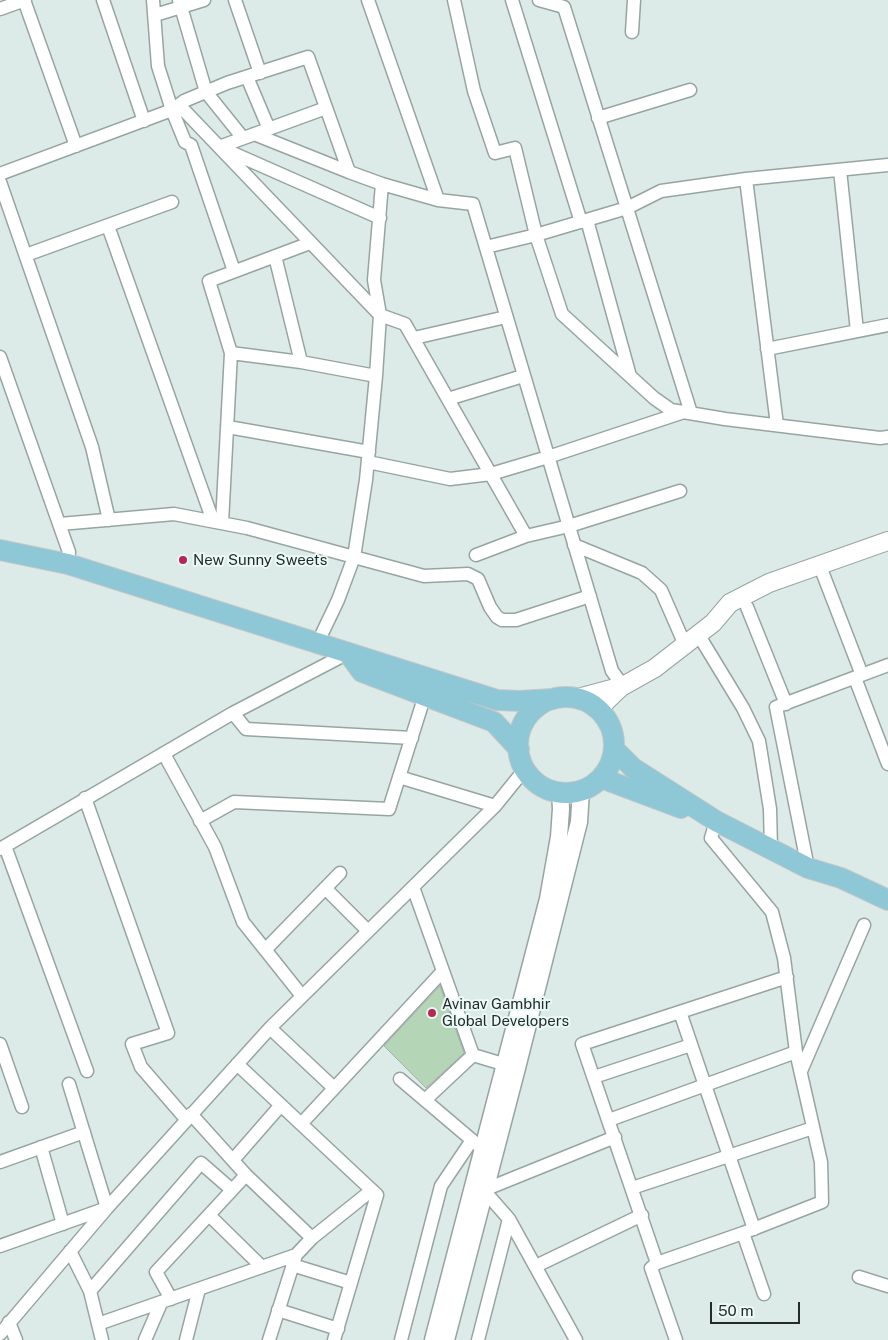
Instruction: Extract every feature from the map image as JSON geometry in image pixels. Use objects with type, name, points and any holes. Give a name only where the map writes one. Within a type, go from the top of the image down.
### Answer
[{"type":"main road","points":[[598,709],[623,686],[655,668],[713,623],[730,603],[769,583],[888,541]]},
{"type":"main road","points":[[0,550],[68,564],[497,700],[520,701],[565,697],[578,698],[598,709],[607,720],[613,734],[614,749],[610,765],[601,778],[592,786],[581,790],[560,792],[546,788],[534,780],[525,769],[519,749],[520,733],[527,718],[538,706],[552,699]]},
{"type":"main road","points":[[713,623],[747,608],[774,593],[888,552]]},
{"type":"main road","points":[[348,653],[362,672],[494,722],[519,749]]},
{"type":"main road","points":[[578,698],[623,686]]},
{"type":"main road","points":[[614,749],[633,768],[716,821],[808,868],[841,878],[888,900]]},
{"type":"main road","points":[[601,778],[716,821]]},
{"type":"main road","points":[[808,868],[832,889],[888,914]]},
{"type":"street","points":[[0,9],[24,0],[76,146]]},
{"type":"street","points":[[103,0],[144,121]]},
{"type":"street","points":[[153,0],[158,66],[176,108],[185,142],[191,145],[234,271]]},
{"type":"street","points":[[155,15],[180,4],[204,0]]},
{"type":"street","points":[[235,0],[260,73]]},
{"type":"street","points":[[368,0],[438,200]]},
{"type":"street","points":[[454,0],[474,90],[495,152],[515,148],[536,235],[562,314],[654,398],[671,410],[725,419],[888,437]]},
{"type":"street","points":[[512,0],[584,221],[630,376]]},
{"type":"street","points":[[539,0],[564,7],[687,412]]},
{"type":"street","points":[[632,32],[634,0]]},
{"type":"street","points":[[180,4],[206,92],[249,136],[382,184],[438,200],[473,204],[612,671],[623,686]]},
{"type":"street","points":[[0,174],[144,121],[176,108],[184,101],[206,92],[308,58],[348,172]]},
{"type":"street","points":[[247,77],[269,129]]},
{"type":"street","points":[[598,118],[690,90]]},
{"type":"street","points":[[176,108],[219,147],[380,315],[405,324],[526,536]]},
{"type":"street","points":[[219,147],[326,108]]},
{"type":"street","points":[[219,147],[380,218]]},
{"type":"street","points":[[486,247],[536,235],[626,208],[661,191],[746,179],[888,165]]},
{"type":"street","points":[[840,170],[857,331]]},
{"type":"street","points":[[746,179],[777,425]]},
{"type":"street","points":[[0,182],[92,447],[109,520]]},
{"type":"street","points":[[318,642],[338,600],[354,557],[368,457],[380,315],[374,280],[382,184]]},
{"type":"street","points":[[26,255],[172,202]]},
{"type":"street","points":[[108,226],[218,522]]},
{"type":"street","points":[[218,522],[228,427],[231,353],[210,281],[310,243]]},
{"type":"street","points":[[275,256],[301,362]]},
{"type":"street","points":[[414,338],[506,317]]},
{"type":"street","points":[[767,349],[888,325]]},
{"type":"street","points":[[231,353],[301,362],[376,376]]},
{"type":"street","points":[[0,357],[60,524],[69,552],[68,564]]},
{"type":"street","points":[[448,399],[523,376]]},
{"type":"street","points":[[228,427],[368,457],[450,479],[491,474],[687,412]]},
{"type":"street","points":[[476,555],[526,536],[569,526],[680,491]]},
{"type":"street","points":[[60,524],[174,514],[247,528],[424,576],[468,574],[478,579],[490,607],[497,618],[502,620],[516,620],[590,596]]},
{"type":"street","points":[[574,545],[642,574],[661,590],[691,640],[743,708],[759,741],[770,809],[771,849]]},
{"type":"street","points":[[823,574],[888,764]]},
{"type":"street","points":[[747,608],[786,704]]},
{"type":"street","points":[[87,1071],[3,847],[233,713],[348,653]]},
{"type":"street","points":[[808,868],[776,707],[888,665]]},
{"type":"street","points":[[200,821],[234,802],[389,809],[425,695]]},
{"type":"street","points":[[233,713],[246,729],[412,738]]},
{"type":"street","points":[[164,754],[215,847],[242,922],[302,996]]},
{"type":"street","points":[[16,1340],[3,1325],[188,1117],[270,1028],[495,806],[525,769]]},
{"type":"street","points":[[399,777],[495,806]]},
{"type":"street","points":[[446,1340],[479,1186],[483,1148],[511,1066],[579,822],[581,790]]},
{"type":"street","points":[[511,1066],[548,899],[559,837],[560,792]]},
{"type":"street","points":[[85,798],[168,1033],[132,1044],[141,1067],[188,1117],[312,1238]]},
{"type":"street","points":[[676,1340],[651,1268],[657,1263],[749,1231],[822,1202],[821,1162],[796,1052],[784,958],[772,912],[711,838],[716,821]]},
{"type":"street","points":[[265,950],[340,873]]},
{"type":"street","points":[[413,887],[473,1055]]},
{"type":"street","points":[[325,888],[368,931]]},
{"type":"street","points":[[801,1071],[864,926]]},
{"type":"street","points":[[301,1124],[443,971]]},
{"type":"street","points":[[657,1263],[582,1044],[787,977]]},
{"type":"street","points":[[680,1012],[730,1156],[764,1294]]},
{"type":"street","points":[[270,1028],[334,1088]]},
{"type":"street","points":[[0,1044],[22,1107]]},
{"type":"street","points":[[594,1076],[691,1044]]},
{"type":"street","points":[[609,1120],[796,1052]]},
{"type":"street","points":[[473,1055],[511,1066]]},
{"type":"street","points":[[425,1100],[473,1055]]},
{"type":"street","points":[[237,1064],[377,1195],[336,1334],[278,1310]]},
{"type":"street","points":[[400,1079],[483,1148]]},
{"type":"street","points":[[69,1084],[107,1208]]},
{"type":"street","points":[[232,1160],[281,1105]]},
{"type":"street","points":[[632,1188],[813,1128]]},
{"type":"street","points":[[0,1162],[84,1132]]},
{"type":"street","points":[[479,1186],[614,1137]]},
{"type":"street","points":[[42,1147],[63,1224]]},
{"type":"street","points":[[401,1340],[441,1186],[483,1148]]},
{"type":"street","points":[[90,1291],[201,1163],[232,1190]]},
{"type":"street","points":[[145,1340],[166,1301],[156,1272],[246,1175]]},
{"type":"street","points":[[479,1186],[509,1218],[576,1340]]},
{"type":"street","points":[[433,1340],[479,1186]]},
{"type":"street","points":[[269,1340],[294,1260],[312,1238],[372,1190]]},
{"type":"street","points":[[0,1246],[107,1208]]},
{"type":"street","points":[[209,1215],[262,1267]]},
{"type":"street","points":[[536,1266],[642,1215]]},
{"type":"street","points":[[478,1340],[509,1218]]},
{"type":"street","points":[[70,1251],[90,1291],[102,1340]]},
{"type":"street","points":[[98,1324],[262,1267],[294,1260],[351,1283]]},
{"type":"street","points":[[859,1277],[888,1286]]},
{"type":"street","points":[[186,1340],[199,1289]]},
{"type":"building","name":"Avinav Gambhir Global Developers","points":[[440,986],[464,1053],[426,1088],[384,1046]]},
{"type":"place","name":"New Sunny Sweets","points":[[183,560]]},
{"type":"place","name":"Avinav Gambhir Global Developers","points":[[432,1013]]}]
